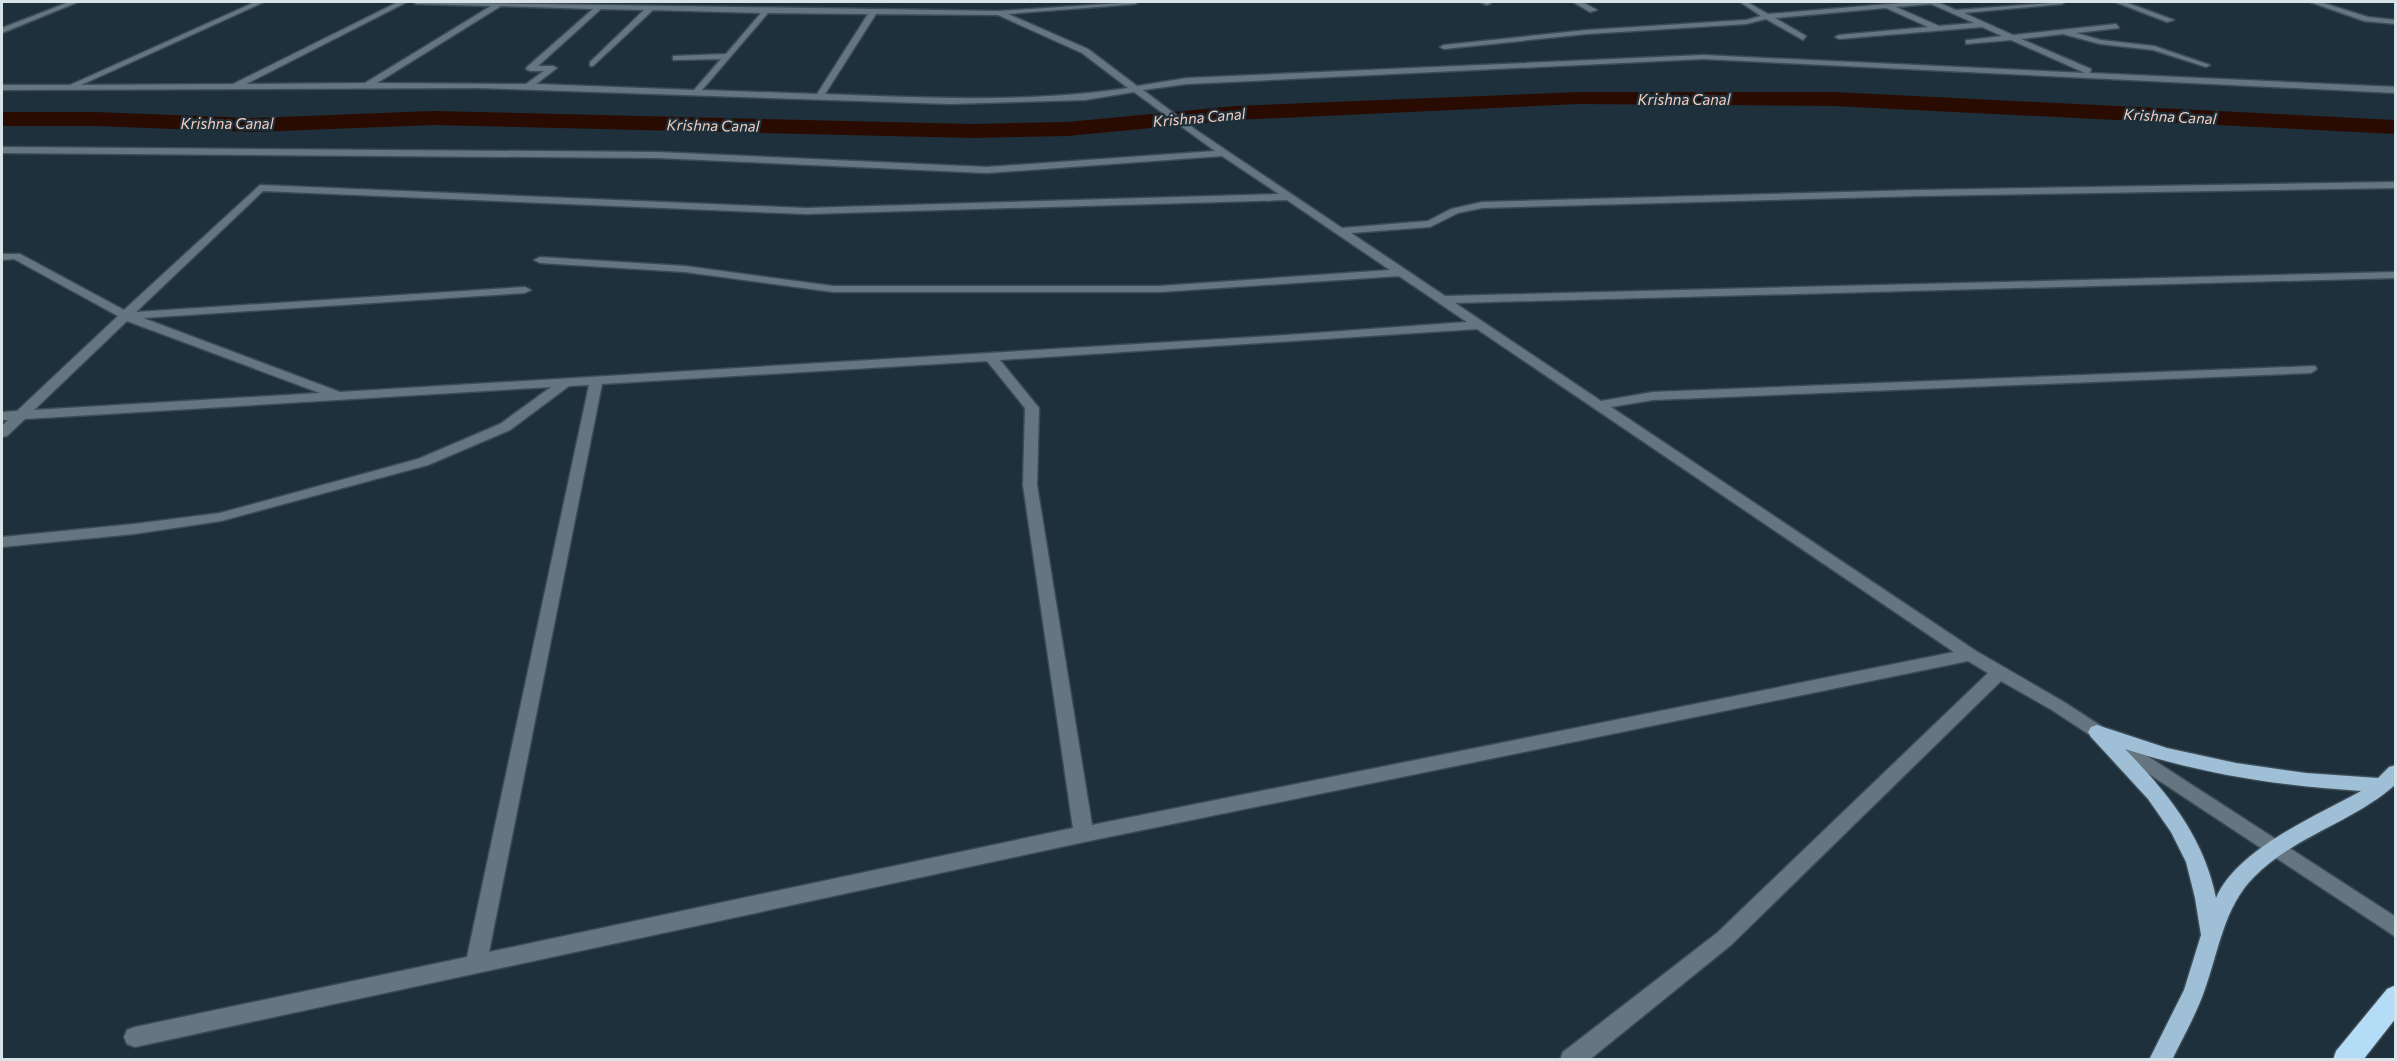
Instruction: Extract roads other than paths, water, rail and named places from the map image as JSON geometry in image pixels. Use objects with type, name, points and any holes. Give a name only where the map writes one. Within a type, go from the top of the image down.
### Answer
[{"type":"highway","points":[[2346,1059],[2396,997]]},
{"type":"main road","points":[[2097,732],[2149,752],[2242,773],[2303,781],[2388,778]]},
{"type":"main road","points":[[2097,732],[2162,801],[2180,828],[2196,861],[2204,890],[2211,935]]},
{"type":"main road","points":[[2160,1059],[2194,991],[2211,935],[2228,895],[2248,870],[2276,849],[2373,793],[2388,778]]},
{"type":"street","points":[[2,31],[74,2]]},
{"type":"street","points":[[69,87],[260,2]]},
{"type":"street","points":[[234,87],[403,2]]},
{"type":"street","points":[[416,2],[957,13],[999,13],[1135,2]]},
{"type":"street","points":[[750,10],[770,4],[795,2],[813,4],[818,11]]},
{"type":"street","points":[[835,11],[840,2]]},
{"type":"street","points":[[957,13],[960,2]]},
{"type":"street","points":[[1577,2],[1593,10]]},
{"type":"street","points":[[1743,2],[1803,38]]},
{"type":"street","points":[[1444,47],[1587,32],[1746,21],[1769,16],[1933,2],[2095,74]]},
{"type":"street","points":[[1955,12],[2062,2]]},
{"type":"street","points":[[2119,2],[2170,20]]},
{"type":"street","points":[[2314,2],[2367,19],[2396,22]]},
{"type":"street","points":[[364,87],[500,4]]},
{"type":"street","points":[[1887,6],[1937,29]]},
{"type":"street","points":[[529,86],[553,68],[530,69],[599,7]]},
{"type":"street","points":[[593,64],[651,8]]},
{"type":"street","points":[[697,91],[766,10]]},
{"type":"street","points":[[820,96],[873,12]]},
{"type":"street","points":[[999,13],[1085,51],[1193,132],[1970,655],[2097,732],[2396,928]]},
{"type":"street","points":[[1839,37],[1984,25]]},
{"type":"street","points":[[1969,42],[2116,26]]},
{"type":"street","points":[[2061,31],[2100,42],[2167,51],[2206,65]]},
{"type":"street","points":[[676,58],[728,56]]},
{"type":"street","points":[[2,88],[529,86],[950,101],[1086,97],[1187,81],[1703,57],[2396,90]]},
{"type":"street","points":[[2,150],[657,155],[987,170],[1224,153]]},
{"type":"street","points":[[1341,231],[1430,224],[1455,211],[1482,205],[1919,193],[2396,185]]},
{"type":"street","points":[[2,434],[260,188],[807,211],[1290,197]]},
{"type":"street","points":[[2,257],[16,256],[126,316],[340,396]]},
{"type":"street","points":[[540,260],[685,269],[833,290],[1160,289],[1402,272]]},
{"type":"street","points":[[1442,300],[2396,275]]},
{"type":"street","points":[[126,316],[525,290]]},
{"type":"street","points":[[2,416],[991,357],[1480,325]]},
{"type":"street","points":[[991,357],[1032,408],[1030,485],[1084,834]]},
{"type":"street","points":[[1599,405],[1653,396],[2311,369]]},
{"type":"street","points":[[476,964],[596,381]]},
{"type":"street","points":[[2,542],[134,529],[221,517],[423,462],[505,427],[566,382]]},
{"type":"street","points":[[135,1037],[1084,834],[1970,655]]},
{"type":"street","points":[[1571,1059],[1724,939],[2000,672]]},
{"type":"waterway","name":"Krishna Canal","points":[[2,119],[95,119],[252,125],[433,118],[972,131],[1067,129],[1236,113],[1578,98],[1834,99],[2396,127]]}]
